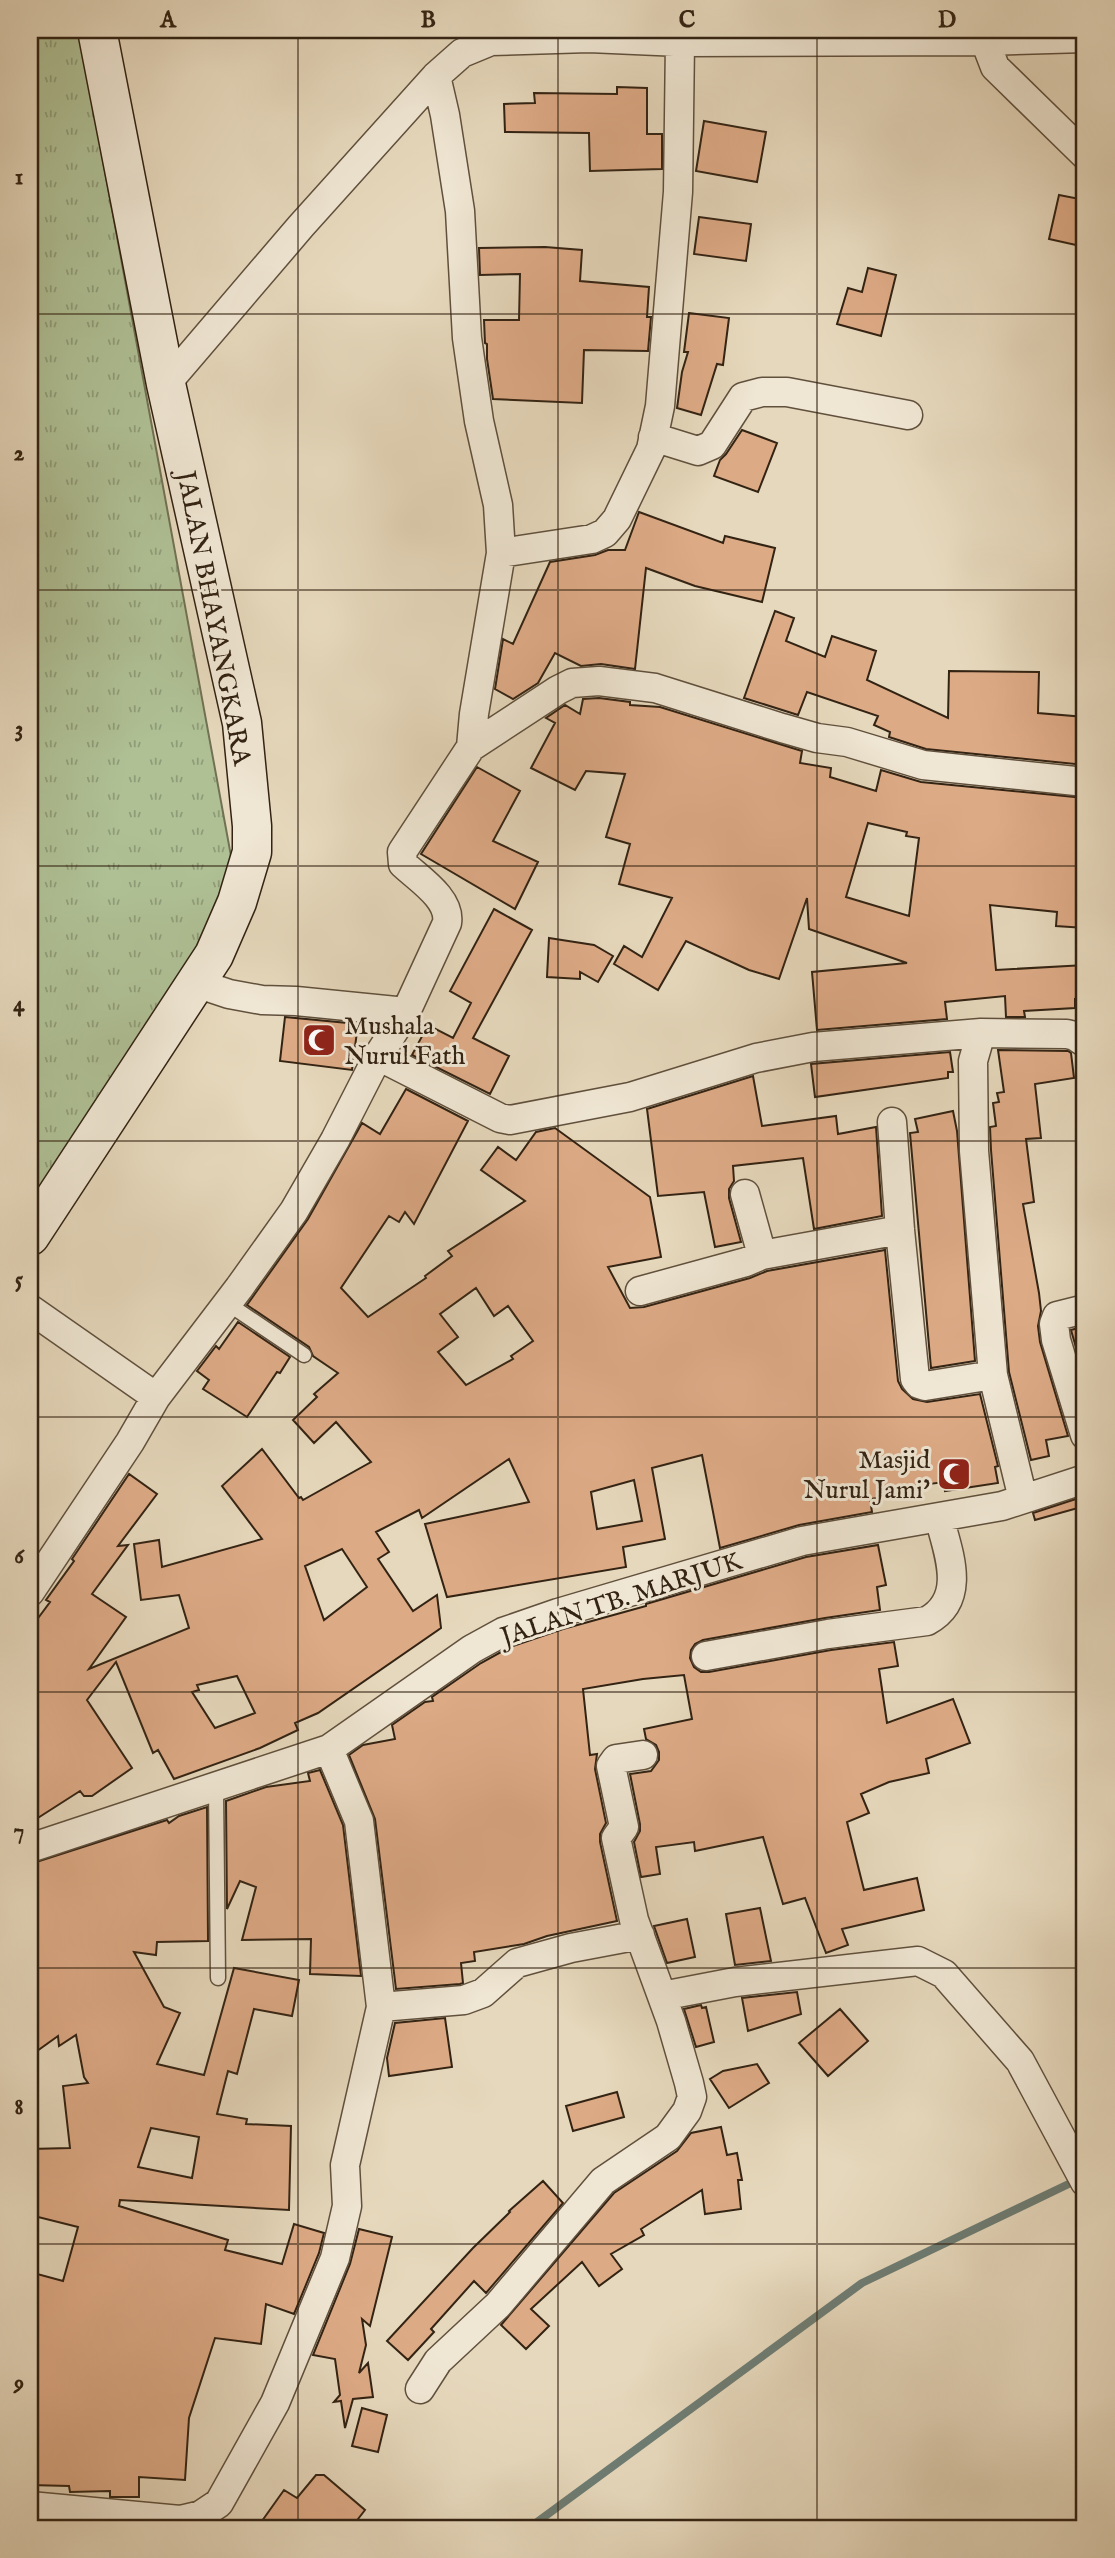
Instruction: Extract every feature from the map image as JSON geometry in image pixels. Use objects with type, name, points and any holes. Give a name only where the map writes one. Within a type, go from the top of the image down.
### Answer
[{"type":"street","name":"JALAN BHAYANGKARA","points":[[30,1236],[214,955],[237,902],[252,852],[242,723],[166,384],[97,30]]},
{"type":"street","points":[[166,384],[301,226],[436,76],[462,53],[491,41],[589,38],[680,42],[984,35],[1085,38]]},
{"type":"street","points":[[984,35],[996,67],[1085,155]]},
{"type":"street","points":[[502,553],[592,539],[605,533],[617,519],[651,449],[660,406],[678,192],[680,42]]},
{"type":"street","points":[[436,76],[446,115],[460,211],[467,338],[480,421],[498,505],[502,553],[474,714],[471,747]]},
{"type":"street","points":[[653,437],[698,451],[712,445],[743,397],[762,392],[787,392],[908,415]]},
{"type":"street","points":[[30,1592],[116,1463],[156,1397],[293,1211],[335,1140],[378,1056],[406,1012],[449,914],[445,904],[403,864],[402,852],[471,747],[558,690],[572,683],[599,681],[655,688],[782,728],[817,738],[847,742],[923,765],[1085,782]]},
{"type":"street","points":[[196,983],[229,994],[262,1000],[406,1012]]},
{"type":"street","points":[[378,1056],[500,1118],[510,1120],[630,1097],[756,1058],[813,1047],[981,1033],[1067,1034],[1075,1035],[1084,1042]]},
{"type":"street","points":[[981,1033],[973,1061],[974,1151],[993,1375],[1023,1499]]},
{"type":"street","points":[[892,1122],[915,1379],[925,1386],[993,1375]]},
{"type":"street","points":[[745,1194],[762,1255]]},
{"type":"street","points":[[640,1291],[746,1262],[762,1255],[900,1230]]},
{"type":"street","points":[[30,1309],[156,1397]]},
{"type":"street","points":[[1085,1309],[1057,1316],[1055,1324],[1056,1340],[1085,1435]]},
{"type":"street","name":"JALAN TB. MARJUK","points":[[30,1848],[329,1749],[472,1649],[503,1632],[802,1541],[993,1508],[1085,1479]]},
{"type":"street","points":[[706,1656],[828,1634],[927,1621],[937,1616],[949,1600],[953,1576],[939,1517]]},
{"type":"street","points":[[30,2506],[180,2520],[201,2515],[219,2503],[275,2403],[335,2258],[347,2206],[345,2165],[381,2007],[359,1821],[329,1749]]},
{"type":"street","points":[[420,2389],[438,2361],[498,2305],[603,2181],[668,2137],[688,2111],[692,2097],[690,2083],[640,1935],[616,1838],[624,1826],[611,1766],[616,1759],[643,1755]]},
{"type":"street","points":[[381,2007],[464,2000],[483,1993],[517,1963],[571,1948],[640,1935]]},
{"type":"street","points":[[662,1996],[735,1982],[918,1961],[944,1974],[1020,2061],[1082,2176]]},
{"type":"lane","points":[[227,1303],[304,1356]]},
{"type":"lane","points":[[216,1788],[218,1978]]},
{"type":"green space","points":[[30,30],[79,30],[238,894],[30,1214]]},
{"type":"building","points":[[617,87],[647,88],[647,134],[662,134],[662,169],[590,171],[589,133],[505,132],[504,104],[535,103],[534,93],[617,94]]},
{"type":"building","points":[[704,121],[766,132],[757,182],[696,171]]},
{"type":"building","points":[[1059,195],[1085,200],[1085,247],[1049,239]]},
{"type":"building","points":[[699,217],[751,224],[746,261],[694,254]]},
{"type":"building","points":[[545,247],[582,250],[580,281],[649,287],[647,317],[651,317],[648,351],[584,350],[582,403],[493,399],[484,320],[519,320],[520,274],[480,275],[479,248]]},
{"type":"building","points":[[868,268],[896,275],[881,336],[837,324],[848,288],[862,292]]},
{"type":"building","points":[[689,313],[729,318],[723,365],[717,364],[701,415],[677,408],[688,352],[684,352]]},
{"type":"building","points":[[742,430],[777,443],[758,492],[714,476],[720,460]]},
{"type":"building","points":[[639,512],[723,543],[725,536],[775,548],[762,602],[695,586],[646,568],[635,669],[601,664],[581,666],[555,653],[538,683],[513,699],[495,689],[503,639],[513,644],[550,562],[595,555],[608,550],[625,550]]},
{"type":"building","points":[[775,611],[794,618],[786,641],[825,657],[832,636],[876,651],[867,680],[948,718],[949,671],[1039,672],[1038,713],[1085,717],[1085,765],[926,749],[889,737],[890,732],[874,725],[878,716],[807,692],[798,715],[744,698]]},
{"type":"building","points":[[599,698],[630,702],[630,705],[660,707],[802,751],[800,763],[831,768],[830,777],[876,791],[881,770],[921,782],[1085,798],[1085,928],[1056,926],[1057,912],[990,905],[996,970],[1085,965],[1085,998],[1075,999],[1075,1008],[1024,1011],[1025,1017],[1006,1017],[1005,996],[945,1002],[947,1019],[817,1030],[812,972],[907,963],[809,929],[807,898],[779,979],[749,970],[686,941],[658,990],[614,964],[624,946],[642,957],[672,898],[619,884],[630,844],[606,837],[625,774],[586,771],[575,790],[531,768],[555,723],[546,718],[565,705],[580,714],[583,699]],"holes":[[[868,823],[907,832],[906,836],[919,838],[909,916],[846,897]]]},
{"type":"building","points":[[477,767],[520,791],[493,841],[538,862],[515,909],[421,854]]},
{"type":"building","points":[[494,909],[532,930],[473,1038],[509,1056],[490,1094],[412,1055],[428,1025],[453,1038],[471,1003],[450,991]]},
{"type":"building","points":[[549,938],[594,945],[613,956],[598,982],[580,972],[580,979],[547,977]]},
{"type":"building","name":"Mushala Nurul Fath","points":[[285,1017],[358,1024],[352,1070],[280,1061]]},
{"type":"building","points":[[998,1050],[1068,1051],[1071,1053],[1074,1078],[1035,1084],[1041,1138],[1026,1139],[1034,1202],[1023,1204],[1039,1293],[1040,1342],[1068,1436],[1046,1440],[1049,1456],[1031,1460],[1009,1372],[991,1150],[990,1127],[996,1126],[993,1103],[999,1102],[997,1093],[1004,1092]]},
{"type":"building","points":[[950,1052],[953,1072],[948,1072],[948,1078],[815,1097],[811,1064]]},
{"type":"building","points":[[753,1076],[762,1126],[836,1116],[838,1134],[876,1127],[882,1216],[814,1229],[803,1158],[733,1166],[734,1181],[729,1189],[729,1198],[741,1242],[715,1247],[704,1192],[658,1196],[647,1109]]},
{"type":"building","points":[[406,1089],[468,1121],[414,1224],[405,1212],[399,1222],[389,1216],[341,1288],[368,1317],[426,1278],[425,1276],[452,1256],[448,1251],[525,1201],[481,1170],[498,1147],[516,1160],[536,1132],[555,1128],[650,1197],[661,1257],[608,1267],[630,1308],[644,1307],[767,1271],[885,1250],[898,1381],[913,1399],[927,1402],[980,1394],[998,1466],[995,1467],[998,1483],[945,1491],[944,1482],[883,1490],[884,1497],[870,1499],[872,1512],[799,1525],[720,1548],[702,1455],[652,1468],[665,1539],[623,1547],[626,1567],[447,1597],[425,1524],[529,1502],[509,1459],[422,1518],[419,1510],[376,1532],[389,1552],[378,1559],[413,1611],[437,1595],[441,1628],[318,1713],[295,1723],[298,1730],[260,1748],[174,1779],[158,1750],[153,1753],[116,1662],[87,1700],[132,1768],[92,1796],[84,1796],[80,1791],[30,1823],[30,1629],[50,1602],[46,1600],[129,1474],[157,1494],[118,1546],[128,1545],[92,1594],[126,1617],[89,1669],[189,1628],[179,1595],[141,1600],[134,1544],[159,1540],[162,1567],[262,1539],[222,1486],[262,1449],[303,1500],[371,1462],[336,1422],[314,1443],[293,1420],[317,1397],[314,1394],[338,1373],[313,1356],[309,1347],[247,1305],[308,1219],[362,1123],[380,1134]],"holes":[[[476,1288],[494,1316],[508,1306],[533,1341],[511,1356],[513,1359],[466,1385],[438,1352],[458,1337],[440,1314]],[[634,1480],[642,1521],[597,1529],[591,1492]],[[342,1549],[367,1587],[324,1620],[305,1566]],[[237,1676],[255,1713],[215,1728],[192,1692],[199,1690],[197,1685]]]},
{"type":"building","points":[[953,1111],[957,1131],[975,1361],[931,1368],[910,1133],[918,1132],[915,1119]]},
{"type":"building","points":[[238,1322],[290,1357],[247,1417],[203,1389],[209,1380],[197,1371],[216,1346],[219,1349]]},
{"type":"building","points":[[1085,1326],[1085,1379],[1071,1330]]},
{"type":"building","points":[[1085,1496],[1085,1506],[1035,1520],[1033,1513]]},
{"type":"building","points":[[878,1545],[886,1585],[877,1587],[880,1610],[703,1640],[695,1644],[690,1658],[694,1667],[701,1672],[709,1672],[831,1650],[894,1642],[898,1666],[879,1669],[887,1723],[953,1699],[970,1743],[926,1759],[929,1773],[889,1782],[861,1794],[869,1813],[847,1822],[864,1890],[917,1878],[924,1910],[842,1929],[848,1945],[826,1953],[805,1898],[783,1904],[763,1837],[695,1851],[694,1842],[656,1847],[660,1874],[641,1877],[634,1842],[640,1831],[640,1824],[630,1774],[651,1771],[659,1760],[656,1745],[646,1739],[644,1729],[692,1719],[684,1675],[643,1679],[583,1689],[590,1755],[597,1754],[595,1769],[606,1823],[600,1834],[600,1842],[617,1921],[547,1936],[524,1944],[474,1952],[475,1961],[461,1963],[463,1983],[460,1984],[396,1989],[375,1819],[349,1755],[363,1745],[395,1739],[392,1725],[425,1702],[433,1701],[432,1697],[481,1663],[510,1647],[806,1557]]},
{"type":"building","points":[[320,1770],[343,1825],[361,1976],[310,1974],[311,1939],[242,1940],[256,1887],[240,1881],[227,1909],[226,1801],[266,1787],[310,1781],[308,1773]]},
{"type":"building","points":[[207,1807],[208,1941],[157,1942],[156,1955],[134,1952],[164,2007],[180,2013],[157,2064],[204,2075],[234,1968],[299,1980],[292,2016],[254,2009],[237,2074],[228,2071],[217,2114],[247,2119],[246,2124],[291,2126],[289,2210],[120,2200],[119,2206],[228,2240],[225,2250],[282,2264],[294,2224],[324,2233],[319,2253],[294,2314],[266,2304],[261,2344],[215,2338],[189,2418],[185,2480],[139,2477],[139,2497],[110,2497],[110,2491],[70,2492],[69,2486],[30,2485],[30,2455],[36,2455],[38,2355],[30,2353],[30,2272],[63,2281],[78,2227],[30,2215],[30,2149],[70,2148],[63,2086],[88,2083],[84,2077],[76,2035],[59,2046],[58,2036],[30,2056],[30,1864],[167,1820],[169,1823],[179,1816]],"holes":[[[151,2128],[199,2137],[192,2178],[138,2167]]]},
{"type":"building","points":[[760,1908],[771,1961],[735,1965],[726,1914]]},
{"type":"building","points":[[687,1919],[695,1957],[667,1963],[654,1926]]},
{"type":"building","points":[[797,1992],[801,2014],[748,2031],[742,1998]]},
{"type":"building","points":[[701,2005],[702,2008],[706,2007],[714,2042],[696,2047],[684,2009]]},
{"type":"building","points":[[840,2009],[868,2041],[828,2076],[799,2043]]},
{"type":"building","points":[[445,2018],[452,2067],[389,2076],[387,2058],[395,2023]]},
{"type":"building","points":[[757,2064],[769,2083],[729,2108],[710,2079],[723,2071]]},
{"type":"building","points":[[617,2092],[624,2117],[573,2131],[566,2106]]},
{"type":"building","points":[[721,2127],[727,2155],[737,2153],[742,2180],[738,2180],[741,2209],[705,2214],[702,2190],[641,2229],[644,2235],[611,2254],[622,2269],[599,2286],[582,2262],[531,2309],[549,2326],[526,2349],[501,2325],[614,2193],[677,2151],[691,2133]]},
{"type":"building","points":[[543,2181],[563,2203],[486,2293],[474,2281],[431,2329],[434,2332],[408,2360],[387,2341],[509,2211]]},
{"type":"building","points":[[359,2229],[392,2237],[370,2326],[362,2319],[366,2345],[359,2373],[368,2363],[373,2397],[353,2399],[345,2428],[341,2401],[334,2402],[340,2395],[335,2359],[313,2355],[350,2264]]},
{"type":"building","points":[[362,2408],[387,2415],[378,2452],[352,2446]]},
{"type":"building","points":[[316,2475],[324,2475],[365,2510],[351,2528],[257,2528],[284,2490],[297,2498]]},
{"type":"waterway","points":[[529,2528],[862,2283],[1077,2180]]},
{"type":"place","name":"Mushala Nurul Fath","points":[[319,1040]]},
{"type":"place","name":"Masjid Nurul Jami'","points":[[954,1474]]}]
